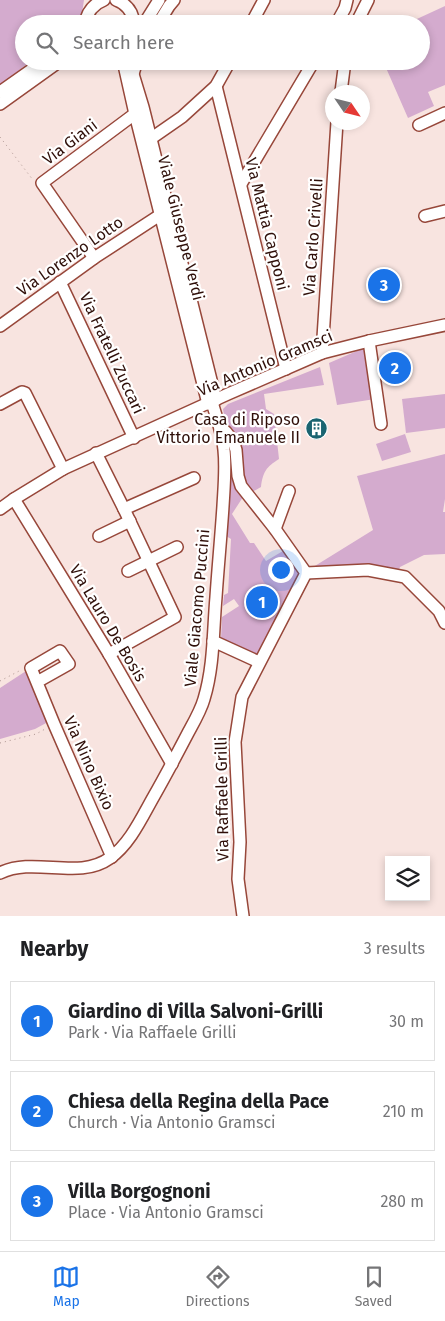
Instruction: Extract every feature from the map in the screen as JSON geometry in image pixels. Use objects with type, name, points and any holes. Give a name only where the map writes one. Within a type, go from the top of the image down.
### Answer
[{"type":"street","points":[[92,4],[104,0]]},
{"type":"street","points":[[116,0],[128,7],[132,15]]},
{"type":"street","points":[[149,15],[158,0]]},
{"type":"street","points":[[164,15],[174,0]]},
{"type":"street","points":[[256,15],[264,0]]},
{"type":"street","points":[[342,15],[347,0]]},
{"type":"street","points":[[360,15],[368,0]]},
{"type":"street","points":[[0,92],[31,70]]},
{"type":"street","points":[[0,104],[47,70]]},
{"type":"street","name":"Viale Giuseppe Verdi","points":[[126,70],[147,141],[212,402]]},
{"type":"street","name":"Viale Giuseppe Verdi","points":[[132,70],[139,111]]},
{"type":"street","points":[[133,74],[135,70]]},
{"type":"street","points":[[147,141],[182,117],[216,86],[225,70]]},
{"type":"street","points":[[241,184],[309,70]]},
{"type":"street","points":[[342,85],[344,70]]},
{"type":"street","name":"Via Mattia Capponi","points":[[216,86],[286,369]]},
{"type":"street","name":"Via Giani","points":[[94,258],[42,183],[139,111]]},
{"type":"street","points":[[419,125],[445,113]]},
{"type":"street","name":"Via Carlo Crivelli","points":[[322,354],[336,130]]},
{"type":"street","name":"Viale Giuseppe Verdi","points":[[147,141],[160,215],[212,402]]},
{"type":"street","points":[[425,216],[445,211]]},
{"type":"street","name":"Via Lorenzo Lotto","points":[[0,326],[94,258],[160,215]]},
{"type":"street","name":"Via Fratelli Zuccari","points":[[60,282],[134,438]]},
{"type":"street","name":"Via Antonio Gramsci","points":[[0,509],[63,469],[96,453],[134,438],[322,354],[369,341],[445,325]]},
{"type":"street","points":[[369,341],[381,424]]},
{"type":"street","points":[[0,404],[22,392],[25,393],[63,469]]},
{"type":"street","name":"Viale Giacomo Puccini","points":[[0,873],[9,868],[30,866],[88,867],[101,864],[112,857],[132,834],[172,764],[204,701],[213,641],[225,478],[223,439],[212,402]]},
{"type":"street","points":[[218,425],[233,441],[241,486],[275,529],[306,573],[368,570],[405,577],[440,611],[445,622]]},
{"type":"street","points":[[96,453],[175,617],[108,654]]},
{"type":"street","points":[[124,509],[194,478]]},
{"type":"street","points":[[275,529],[289,491]]},
{"type":"street","name":"Via Lauro De Bosis","points":[[14,499],[172,764]]},
{"type":"street","points":[[99,536],[130,521]]},
{"type":"street","points":[[128,571],[177,547]]},
{"type":"street","name":"Via Raffaele Grilli","points":[[243,916],[238,879],[240,842],[235,742],[242,697],[306,573]]},
{"type":"street","points":[[213,641],[259,662]]},
{"type":"street","points":[[31,668],[60,651],[70,664],[37,682]]},
{"type":"street","name":"Via Nino Bixio","points":[[31,668],[112,857]]},
{"type":"path","points":[[0,137],[35,184],[42,183]]},
{"type":"path","points":[[0,681],[26,667],[31,668]]},
{"type":"path","points":[[0,743],[36,734],[54,724]]},
{"type":"shaded area","points":[[0,0],[84,0],[81,15],[15,15],[15,70],[19,70],[0,85]]},
{"type":"shaded area","points":[[445,6],[445,85],[428,92],[434,106],[408,118],[387,70],[430,70],[430,15],[426,15]]},
{"type":"shaded area","points":[[366,347],[375,399],[337,405],[329,363]]},
{"type":"shaded area","points":[[320,367],[324,385],[264,394],[266,409],[274,414],[279,459],[266,470],[261,487],[252,492],[244,480],[239,440],[225,421],[223,409],[228,404]]},
{"type":"shaded area","points":[[445,394],[445,428],[406,433],[402,399]]},
{"type":"shaded area","points":[[405,434],[411,452],[382,461],[376,444]]},
{"type":"shaded area","points":[[230,447],[243,497],[232,514],[250,543],[254,543],[266,561],[288,548],[306,573],[255,657],[221,639],[222,617],[239,606],[234,599],[223,606],[224,595],[228,593],[231,539],[226,536],[231,468]]},
{"type":"shaded area","points":[[445,454],[445,499],[443,512],[445,512],[445,554],[424,555],[400,567],[398,572],[310,569],[373,530],[357,476]]},
{"type":"shaded area","points":[[26,671],[48,722],[35,729],[0,739],[0,688]]},
{"type":"place","name":"Villa Borgognoni","points":[[384,285]]},
{"type":"place","name":"Chiesa della Regina della Pace","points":[[395,368]]},
{"type":"place","name":"Casa di Riposo Vittorio Emanuele II","points":[[316,428]]},
{"type":"place","name":"Giardino di Villa Salvoni-Grilli","points":[[262,602]]}]
